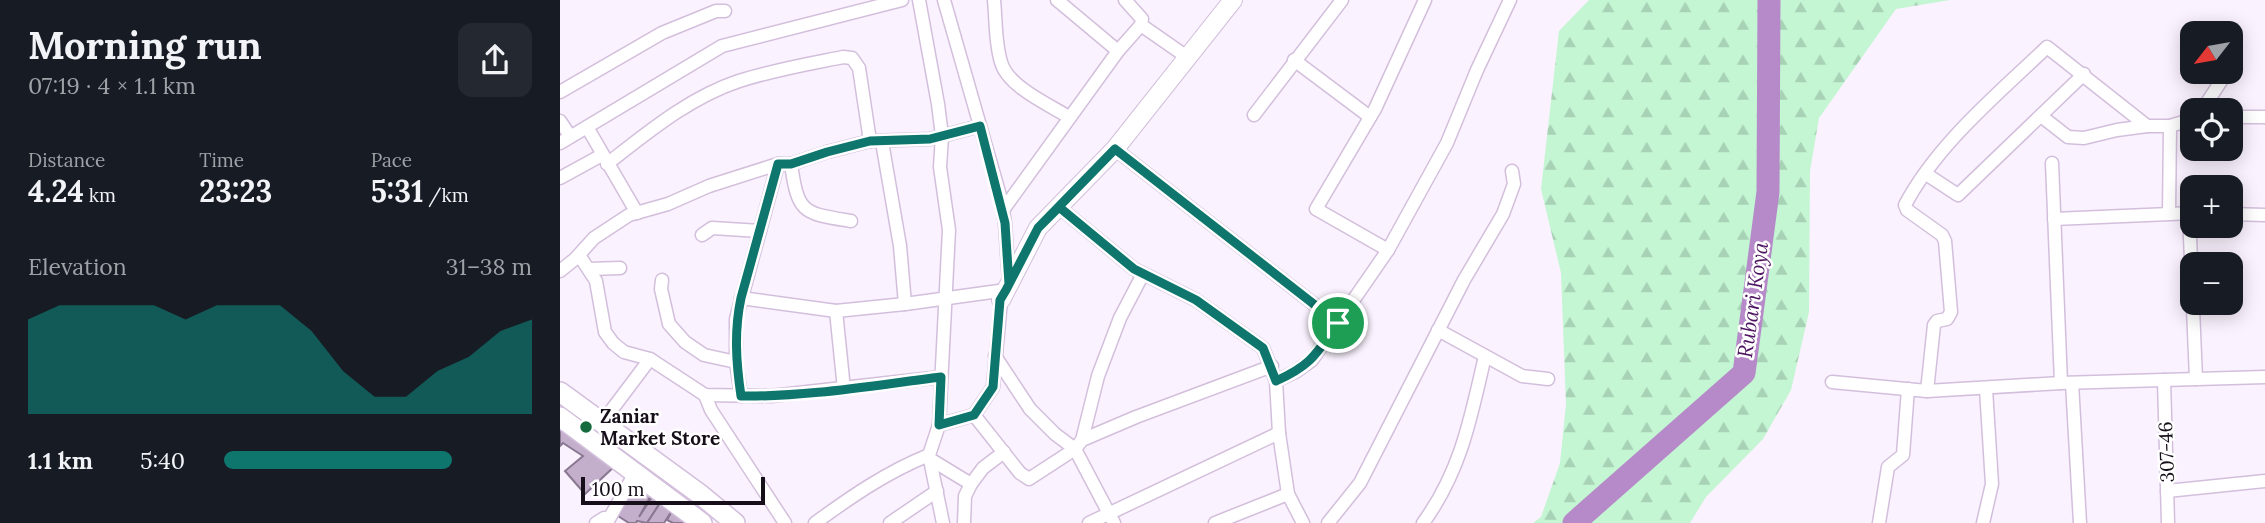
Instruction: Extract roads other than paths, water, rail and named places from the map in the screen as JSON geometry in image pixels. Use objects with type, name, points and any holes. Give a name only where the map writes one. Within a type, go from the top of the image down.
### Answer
[{"type":"main road","points":[[560,392],[735,523]]},
{"type":"main road","points":[[560,417],[702,523]]},
{"type":"street","points":[[560,121],[565,140],[722,46],[902,0]]},
{"type":"street","points":[[919,0],[942,136],[940,167],[949,230],[939,425],[929,457],[943,523]]},
{"type":"street","points":[[939,425],[974,415],[993,387],[1005,291],[1003,210],[944,0]]},
{"type":"street","points":[[995,0],[1001,63],[1009,76],[1022,88],[1069,117]]},
{"type":"street","points":[[1057,0],[1118,51]]},
{"type":"street","points":[[1003,210],[1118,51],[1141,26],[1142,19],[1125,0]]},
{"type":"street","points":[[1005,291],[1038,228],[1115,149],[1233,0]]},
{"type":"street","points":[[1254,115],[1342,0]]},
{"type":"street","points":[[1388,250],[1316,209],[1370,117],[1425,0]]},
{"type":"street","points":[[1276,381],[1312,360],[1388,250],[1447,144],[1477,70],[1510,0]]},
{"type":"street","points":[[560,92],[662,33],[716,11],[725,11]]},
{"type":"street","points":[[1141,26],[1187,57]]},
{"type":"street","points":[[1927,391],[1934,325],[1937,321],[1949,317],[1951,312],[1945,239],[1905,208],[1906,202],[1926,174],[1966,125],[2047,47],[2147,126]]},
{"type":"street","points":[[560,178],[605,159],[710,93],[737,82],[843,57],[852,58],[859,68],[900,246],[905,304]]},
{"type":"street","points":[[1294,60],[1370,117]]},
{"type":"street","points":[[1926,174],[1958,195],[2084,75]]},
{"type":"street","points":[[2041,116],[2068,136],[2084,138],[2147,126],[2170,126],[2180,123]]},
{"type":"street","points":[[2243,117],[2265,117]]},
{"type":"street","points":[[561,267],[579,255],[594,238],[629,215],[668,204],[709,186],[827,152],[876,142],[930,139],[980,126]]},
{"type":"street","points":[[2169,214],[2170,126]]},
{"type":"street","points":[[587,127],[637,213]]},
{"type":"street","points":[[1115,149],[1338,323]]},
{"type":"street","points":[[2052,163],[2054,219],[2080,523]]},
{"type":"street","points":[[785,164],[802,206],[812,213],[851,221]]},
{"type":"street","points":[[741,396],[736,362],[736,319],[760,231],[785,164]]},
{"type":"street","points":[[1328,523],[1360,483],[1438,330],[1503,214],[1514,184],[1513,171]]},
{"type":"street","points":[[1059,207],[1134,269],[1196,300],[1263,348],[1276,381],[1279,433],[1288,494],[1303,523]]},
{"type":"street","points":[[2054,219],[2180,214]]},
{"type":"street","points":[[2243,214],[2265,215]]},
{"type":"street","points":[[702,235],[712,228],[760,231]]},
{"type":"street","points":[[2192,238],[2196,379]]},
{"type":"street","points":[[579,255],[596,281],[605,332],[624,352],[650,359],[705,395],[771,396],[844,390],[941,377]]},
{"type":"street","points":[[589,269],[620,268]]},
{"type":"street","points":[[1112,519],[1078,444],[1098,376],[1120,318],[1143,274]]},
{"type":"street","points":[[662,280],[661,289],[669,324],[677,333],[704,355],[736,362]]},
{"type":"street","points":[[741,298],[836,311],[1005,291]]},
{"type":"street","points":[[836,311],[844,390]]},
{"type":"street","points":[[1438,330],[1522,376],[1548,379]]},
{"type":"street","points":[[996,356],[1030,408],[1055,434],[1078,444]]},
{"type":"street","points":[[1423,523],[1451,479],[1465,443],[1485,356]]},
{"type":"street","points":[[601,424],[650,359]]},
{"type":"street","points":[[974,415],[1020,473],[1029,479],[1078,444],[1136,417],[1272,366]]},
{"type":"street","points":[[1832,382],[1927,391],[2067,383],[2265,377]]},
{"type":"street","name":"307-46","points":[[2164,380],[2168,523]]},
{"type":"street","points":[[1879,523],[1888,467],[1903,456],[1908,389]]},
{"type":"street","points":[[1983,523],[1992,484],[1986,389]]},
{"type":"street","points":[[705,395],[711,410],[785,523]]},
{"type":"street","points":[[1089,523],[1112,519],[1279,433]]},
{"type":"street","points":[[964,523],[965,496],[971,484],[983,468],[1004,452]]},
{"type":"street","points":[[929,457],[971,484]]},
{"type":"street","points":[[815,523],[861,489],[899,467],[929,457]]},
{"type":"street","points":[[596,523],[604,518],[609,521],[635,473]]},
{"type":"street","points":[[2168,491],[2265,481]]},
{"type":"street","points":[[890,523],[937,491]]},
{"type":"street","points":[[1215,523],[1288,494]]},
{"type":"waterway","name":"Rubari Koya","points":[[1574,523],[1744,373],[1768,192],[1769,0]]},
{"type":"place","name":"Zaniar Market Store","points":[[586,427]]}]
